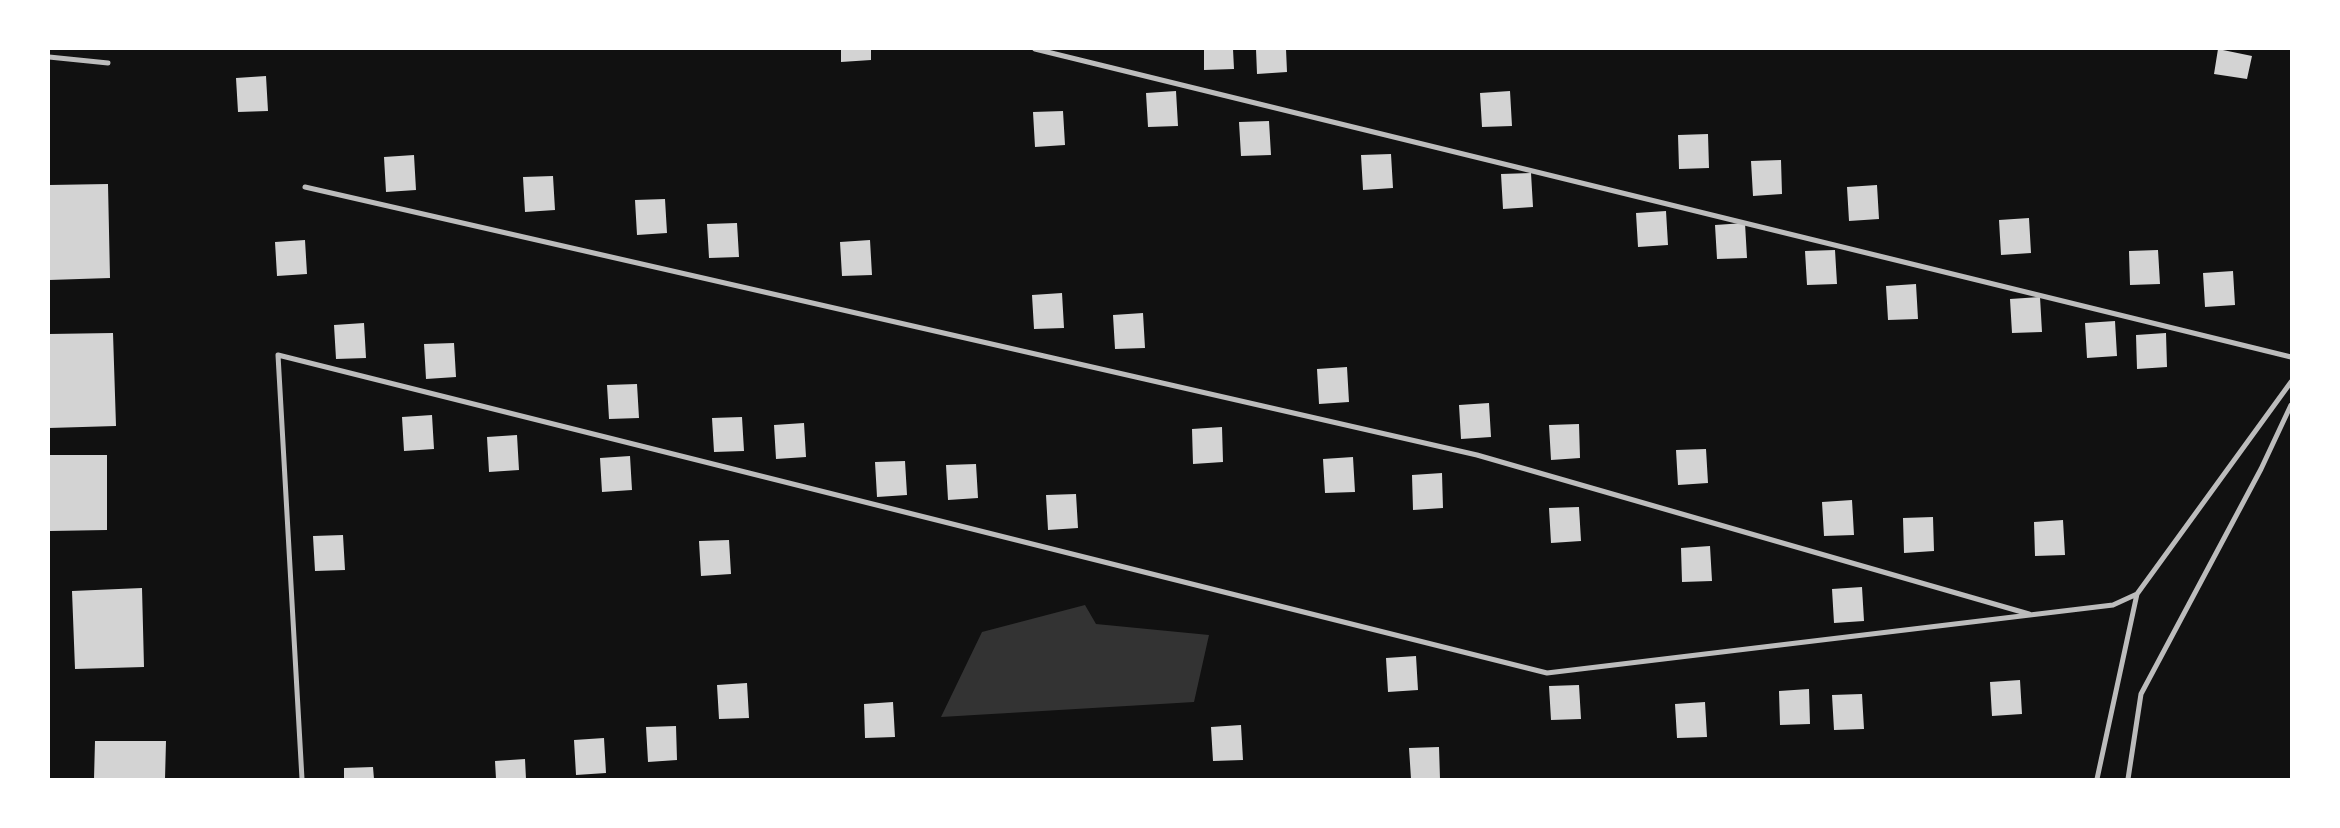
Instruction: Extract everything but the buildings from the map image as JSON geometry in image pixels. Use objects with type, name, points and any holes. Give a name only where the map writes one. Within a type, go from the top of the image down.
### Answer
[{"type":"street","points":[[1035,49],[2291,357]]},
{"type":"street","points":[[49,57],[108,63]]},
{"type":"street","points":[[305,187],[1477,455],[2032,615]]},
{"type":"street","points":[[302,779],[278,355],[1547,673],[2113,605],[2138,594]]},
{"type":"street","points":[[2097,779],[2138,594],[2291,382]]},
{"type":"street","points":[[2128,779],[2141,694],[2261,469],[2291,405]]},
{"type":"shaded area","points":[[1085,605],[1096,624],[1209,635],[1194,702],[941,717],[982,632]]}]
